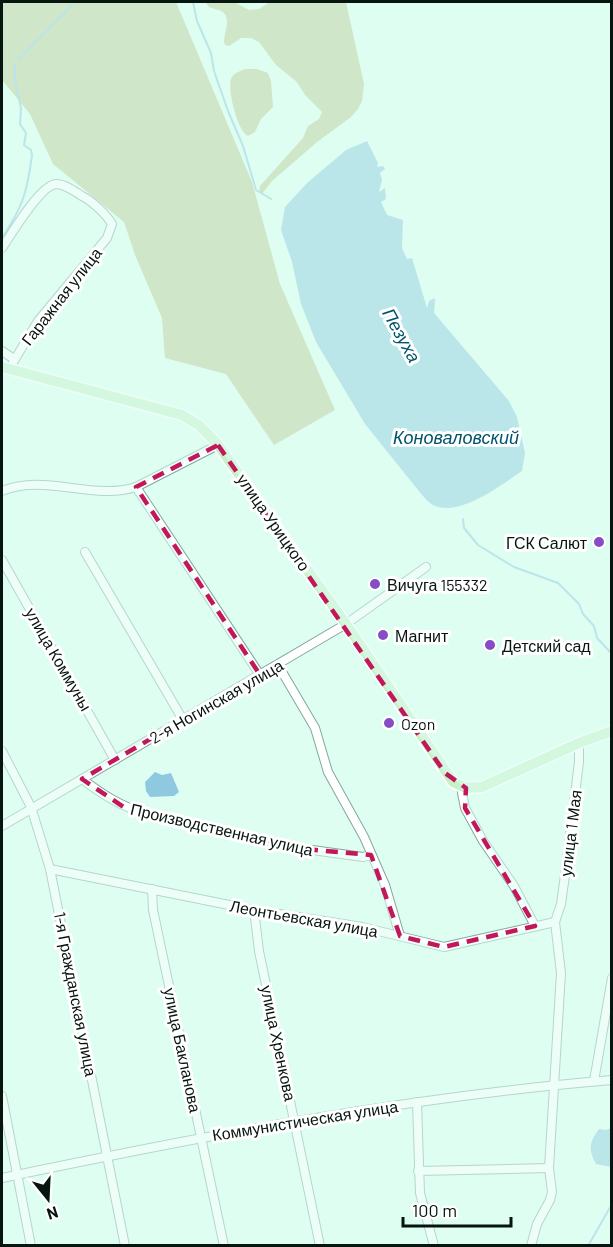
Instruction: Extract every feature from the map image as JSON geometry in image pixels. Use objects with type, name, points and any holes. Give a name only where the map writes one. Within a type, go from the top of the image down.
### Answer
[{"type":"main road","name":"улица Урицкого","points":[[8,365],[182,415],[200,426],[218,445],[346,624],[445,773],[453,782],[466,788]]},
{"type":"main road","points":[[466,788],[482,787],[579,743],[612,731]]},
{"type":"street","name":"Гаражная улица","points":[[2,248],[39,196],[47,187],[55,184],[64,186],[88,199],[112,224],[107,238],[38,321],[8,365]]},
{"type":"street","points":[[2,351],[8,365]]},
{"type":"street","points":[[2,491],[30,484],[112,491],[136,487],[218,445]]},
{"type":"street","points":[[136,487],[260,675]]},
{"type":"street","points":[[85,552],[183,720]]},
{"type":"street","name":"улица Коммуны","points":[[2,560],[115,760]]},
{"type":"street","name":"2-я Ногинская улица","points":[[2,826],[346,624],[426,567]]},
{"type":"street","points":[[278,664],[315,728],[328,772],[364,837],[385,885],[400,936]]},
{"type":"street","name":"улица 1 Мая","points":[[555,922],[561,904],[566,868],[579,762],[579,743]]},
{"type":"street","name":"1-я Гражданская улица","points":[[2,751],[32,807],[51,870],[125,1245]]},
{"type":"street","name":"Производственная улица","points":[[82,779],[105,797],[125,808],[144,813],[305,849],[371,855]]},
{"type":"street","points":[[466,788],[462,793],[465,808],[483,841],[514,886],[535,926]]},
{"type":"street","name":"Леонтьевская улица","points":[[51,870],[254,910],[362,927],[436,946],[453,947],[555,922]]},
{"type":"street","name":"улица Бакланова","points":[[152,889],[153,910],[224,1245]]},
{"type":"street","name":"улица Хренкова","points":[[254,910],[259,951],[320,1245]]},
{"type":"street","points":[[531,1245],[537,1224],[552,1192],[549,1168],[561,973],[555,922]]},
{"type":"street","points":[[594,1081],[612,978]]},
{"type":"street","name":"Коммунистическая улица","points":[[2,1178],[202,1137],[295,1121],[417,1102],[612,1080]]},
{"type":"street","points":[[2,1096],[31,1245]]},
{"type":"street","points":[[417,1102],[418,1171],[422,1201],[434,1245]]},
{"type":"street","points":[[418,1171],[549,1168]]},
{"type":"highlighted area","points":[[218,445],[445,773],[466,788],[465,808],[535,926],[444,947],[400,936],[371,855],[305,849],[144,813],[125,808],[82,779],[260,675],[136,487]]},
{"type":"green space","points":[[2,2],[176,2],[252,182],[280,284],[335,410],[274,445],[226,374],[165,358],[162,318],[135,255],[124,222],[53,164],[30,114],[2,80]]},
{"type":"green space","points":[[205,2],[234,2],[249,10],[259,9],[270,2],[346,2],[364,84],[362,101],[351,117],[317,142],[272,181],[262,194],[259,192],[260,186],[303,138],[308,126],[319,119],[322,112],[305,95],[297,82],[276,65],[259,42],[251,38],[241,38],[229,46],[225,45],[226,16],[223,12],[209,7]]},
{"type":"green space","points":[[246,69],[257,69],[268,73],[271,81],[273,107],[261,119],[255,132],[248,136],[237,119],[230,84],[233,75]]},
{"type":"water","name":"Коноваловский","points":[[367,141],[378,163],[377,167],[383,166],[385,169],[380,173],[382,180],[379,192],[385,188],[386,199],[381,202],[387,215],[403,220],[402,248],[407,259],[412,258],[427,308],[429,301],[435,298],[434,313],[509,401],[517,417],[525,453],[522,471],[467,504],[443,508],[433,505],[422,495],[365,424],[316,342],[301,304],[292,262],[281,230],[285,207],[307,183],[346,150]]},
{"type":"water","points":[[155,772],[162,775],[171,773],[179,792],[174,796],[150,797],[146,791],[145,782]]},
{"type":"water","points":[[611,1128],[611,1167],[596,1164],[591,1150],[593,1138],[599,1129]]},
{"type":"waterway","points":[[18,60],[75,2]]},
{"type":"waterway","name":"Пезуха","points":[[193,2],[197,21],[211,53],[214,71],[243,146],[256,190],[271,199]]},
{"type":"waterway","points":[[2,238],[23,199],[32,155],[31,150],[24,145],[26,133],[20,124],[21,108],[15,80],[15,64]]},
{"type":"waterway","name":"Пезуха","points":[[463,519],[464,528],[478,545],[514,567],[558,583],[579,604],[583,614],[594,626],[597,638],[612,654]]},
{"type":"waterway","name":"Пезуха","points":[[588,1246],[612,1204]]},
{"type":"place","name":"ГСК Салют","points":[[599,542]]},
{"type":"place","name":"Вичуга 155332","points":[[375,584]]},
{"type":"place","name":"Магнит","points":[[383,635]]},
{"type":"place","name":"Детский сад","points":[[490,645]]},
{"type":"place","name":"Ozon","points":[[389,723]]}]
